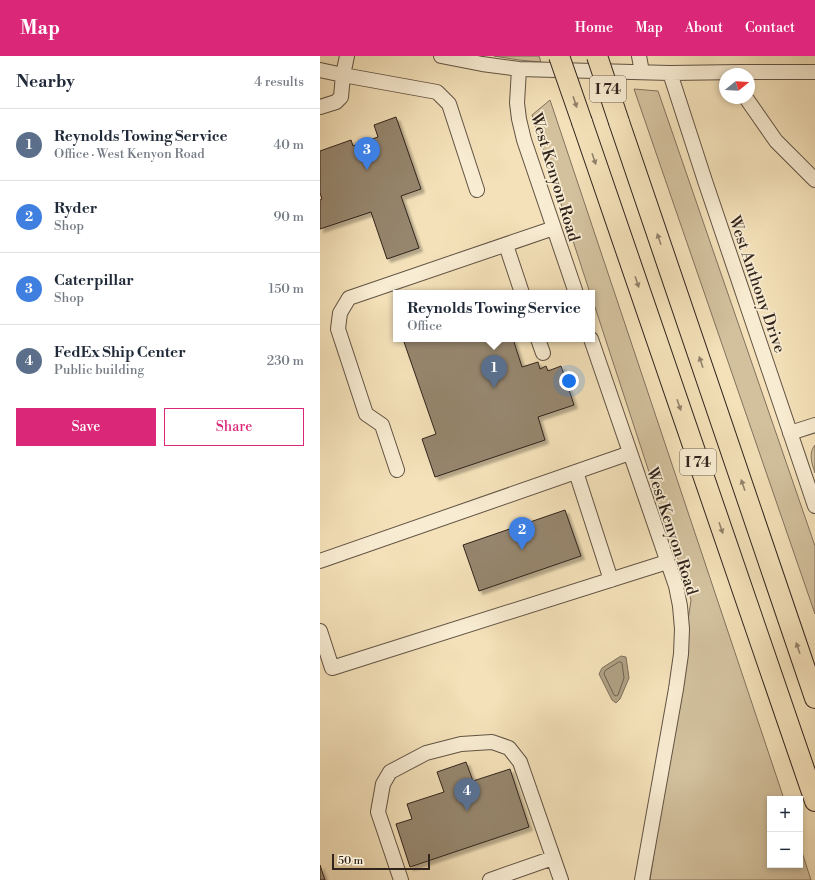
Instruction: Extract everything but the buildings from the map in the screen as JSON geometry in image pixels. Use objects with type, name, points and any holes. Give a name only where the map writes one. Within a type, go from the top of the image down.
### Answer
[{"type":"highway","name":"I 74","points":[[559,56],[815,801]]},
{"type":"highway","name":"I 74","points":[[597,56],[815,698]]},
{"type":"street","points":[[320,107],[336,102],[340,97],[347,56]]},
{"type":"street","points":[[441,56],[519,69],[719,73]]},
{"type":"street","points":[[640,56],[642,72]]},
{"type":"street","name":"West Kenyon Road","points":[[519,69],[517,103],[524,140],[575,290]]},
{"type":"street","points":[[320,70],[437,92],[449,104],[477,190]]},
{"type":"street","points":[[755,73],[815,72]]},
{"type":"street","name":"West Anthony Drive","points":[[670,73],[707,188],[790,433],[814,499]]},
{"type":"street","points":[[750,104],[776,141],[815,180]]},
{"type":"street","points":[[397,470],[382,425],[366,414],[338,329],[340,313],[349,298],[554,228]]},
{"type":"street","points":[[506,245],[521,290]]},
{"type":"street","points":[[539,342],[543,354]]},
{"type":"street","name":"West Kenyon Road","points":[[592,342],[676,586],[680,606],[682,629],[681,654],[642,880]]},
{"type":"street","points":[[790,433],[815,425]]},
{"type":"street","points":[[320,561],[630,453]]},
{"type":"street","points":[[576,472],[611,580]]},
{"type":"street","points":[[320,631],[332,668],[668,562]]},
{"type":"street","points":[[401,880],[378,812],[383,784],[390,772],[426,753],[461,744],[492,742],[509,748],[520,762],[561,880]]},
{"type":"street","points":[[490,880],[553,858]]},
{"type":"shaded area","points":[[494,56],[539,56],[541,62],[519,60]]},
{"type":"shaded area","points":[[634,89],[658,91],[815,546],[815,614]]},
{"type":"shaded area","points":[[550,100],[783,796],[767,796],[767,868],[803,868],[803,855],[811,880],[650,880],[691,600],[595,307],[595,290],[589,290],[532,115]]},
{"type":"shaded area","points":[[815,445],[815,473],[811,455]]},
{"type":"water","points":[[621,656],[626,657],[629,678],[620,699],[616,703],[612,700],[599,674],[602,668]]},
{"type":"place","name":"Caterpillar","points":[[367,170]]},
{"type":"place","name":"Reynolds Towing Service","points":[[494,388]]},
{"type":"place","name":"Ryder","points":[[522,550]]},
{"type":"place","name":"FedEx Ship Center","points":[[467,811]]}]
